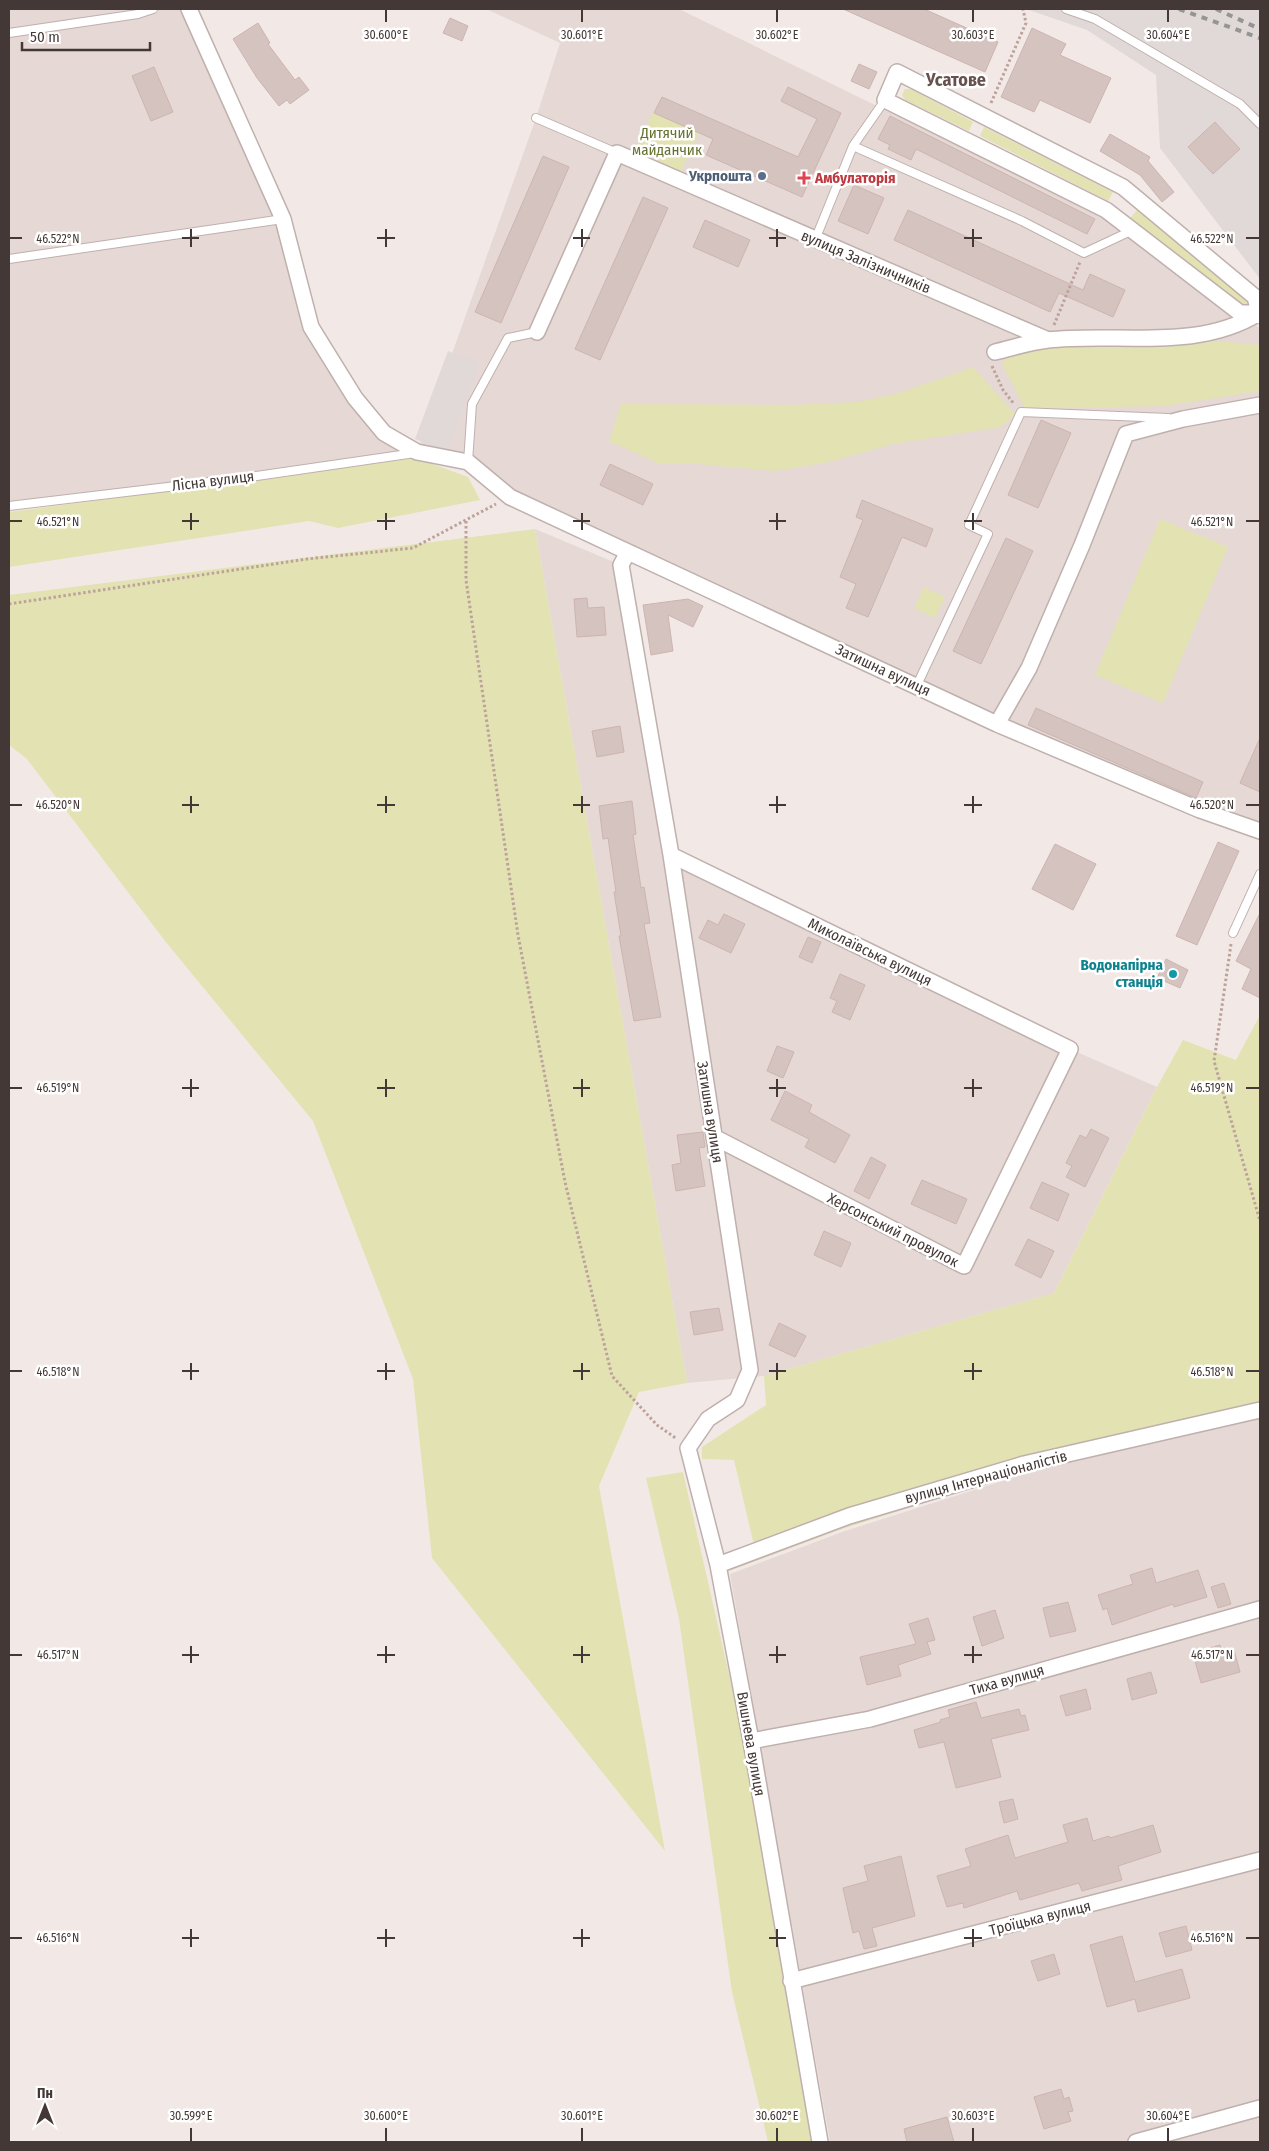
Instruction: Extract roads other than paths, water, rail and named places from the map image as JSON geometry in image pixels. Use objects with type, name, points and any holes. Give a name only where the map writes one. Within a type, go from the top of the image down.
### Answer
[{"type":"street","points":[[189,9],[283,219],[311,326],[355,398],[384,433],[417,452],[468,462]]},
{"type":"street","points":[[897,72],[1123,187],[1255,297],[1260,313],[1240,313],[1106,210],[885,100],[897,72]]},
{"type":"street","points":[[537,332],[617,153]]},
{"type":"street","name":"вулиця Залізничників","points":[[617,153],[1048,340]]},
{"type":"street","points":[[995,352],[1048,340],[1186,336],[1241,325],[1260,313]]},
{"type":"street","points":[[997,724],[1029,668],[1082,545],[1126,434],[1183,419],[1260,405]]},
{"type":"street","name":"Затишна вулиця","points":[[468,462],[510,497],[917,685],[997,724],[1200,810],[1260,831]]},
{"type":"street","name":"Затишна вулиця","points":[[628,552],[621,565],[671,855],[750,1370],[737,1400],[708,1420],[688,1448]]},
{"type":"street","name":"Миколаївська вулиця","points":[[671,855],[1070,1049]]},
{"type":"street","name":"Херсонський провулок","points":[[714,1137],[964,1266],[1070,1049]]},
{"type":"street","name":"вулиця Інтернаціоналістів","points":[[718,1565],[849,1516],[1015,1467],[1260,1410]]},
{"type":"street","name":"Вишнева вулиця","points":[[688,1448],[718,1565],[752,1741],[791,1981],[820,2142]]},
{"type":"street","name":"Тиха вулиця","points":[[752,1741],[870,1719],[1260,1609]]},
{"type":"street","name":"Троїцька вулиця","points":[[791,1981],[1260,1860]]},
{"type":"street","points":[[1136,2142],[1260,2108]]},
{"type":"lane","points":[[9,33],[138,14],[153,9]]},
{"type":"lane","points":[[1066,9],[1095,19],[1240,104],[1260,124]]},
{"type":"lane","points":[[815,240],[853,146],[885,100]]},
{"type":"lane","points":[[536,118],[617,153]]},
{"type":"lane","points":[[853,146],[1022,222],[1084,253],[1133,230]]},
{"type":"lane","points":[[9,258],[283,219]]},
{"type":"lane","points":[[468,462],[472,404],[508,338],[537,332]]},
{"type":"lane","points":[[917,685],[988,534],[968,525],[1021,412],[1183,419]]},
{"type":"lane","name":"Лісна вулиця","points":[[9,506],[243,478],[417,452]]},
{"type":"lane","points":[[1232,933],[1260,874]]},
{"type":"railway","points":[[1179,9],[1260,38]]},
{"type":"railway","points":[[1216,9],[1260,29]]},
{"type":"place","name":"Укрпошта","points":[[762,176]]},
{"type":"place","name":"Амбулаторія","points":[[804,178]]},
{"type":"place","name":"Водонапірна станція","points":[[1173,974]]},
{"type":"district","name":"Усатове","points":[[956,80]]},
{"type":"park label","name":"Дитячий майданчик","points":[[667,142]]}]
